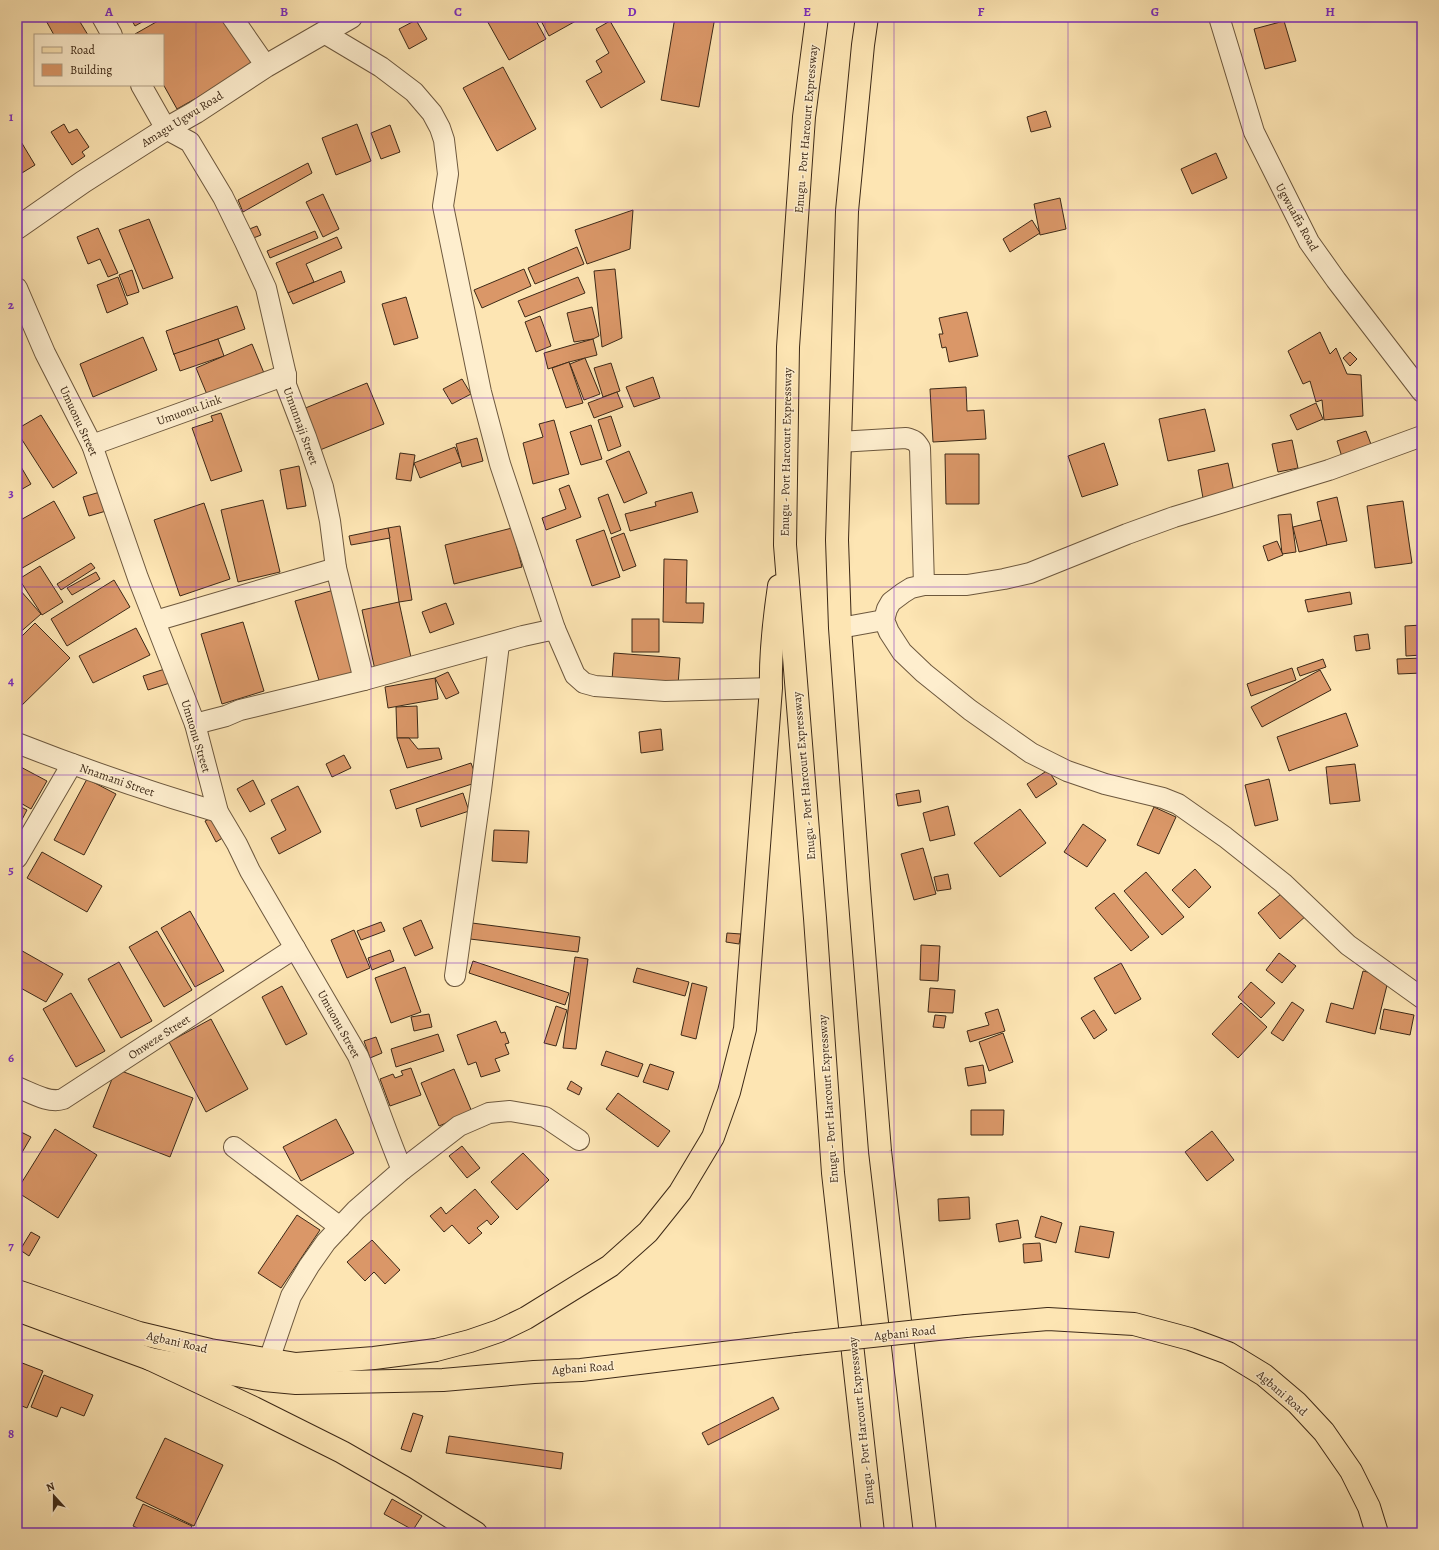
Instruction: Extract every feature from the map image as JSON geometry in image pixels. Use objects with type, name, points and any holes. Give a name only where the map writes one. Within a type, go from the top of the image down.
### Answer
[{"type":"main road","name":"Enugu - Port Harcourt Expressway","points":[[817,17],[804,117],[788,347],[785,545],[815,918],[833,1173],[873,1533]]},
{"type":"main road","points":[[867,17],[847,211],[837,540],[840,628],[880,1151],[925,1533]]},
{"type":"main road","points":[[296,1364],[374,1358],[436,1350],[470,1341],[506,1328],[526,1318],[551,1304],[610,1266],[648,1232],[680,1192],[713,1137],[729,1092],[745,1029],[771,688],[770,668],[773,629],[785,545]]},
{"type":"main road","name":"Agbani Road","points":[[17,1291],[139,1333],[210,1350],[296,1364],[339,1382]]},
{"type":"main road","name":"Agbani Road","points":[[17,1310],[130,1353],[150,1359],[264,1380],[296,1383],[443,1380],[534,1372],[581,1370],[797,1344],[1048,1319],[1134,1324],[1190,1339],[1228,1353],[1264,1375],[1297,1403],[1324,1432],[1351,1471],[1369,1507],[1377,1533]]},
{"type":"main road","points":[[150,1359],[254,1408],[342,1452],[403,1487],[476,1533]]},
{"type":"street","points":[[102,17],[111,34]]},
{"type":"street","points":[[232,17],[266,66]]},
{"type":"street","name":"Amagu Ugwu Road","points":[[17,228],[83,182],[166,129],[196,112],[266,66],[351,17]]},
{"type":"street","name":"Ugwuaffa Road","points":[[1219,17],[1254,132],[1309,242],[1336,280],[1422,392]]},
{"type":"street","points":[[324,33],[381,67],[414,92],[432,113],[440,128],[444,140],[448,174],[443,206],[481,392],[500,464],[555,629],[575,675],[584,683],[595,686],[665,691],[771,688]]},
{"type":"street","points":[[142,86],[166,129]]},
{"type":"street","name":"Umunnaji Street","points":[[166,129],[190,142],[223,197],[266,288],[286,375],[286,385],[323,487],[330,521],[336,568],[364,680]]},
{"type":"street","name":"Umuonu Street","points":[[17,288],[45,353],[92,445],[155,621],[195,724],[218,812],[237,844],[250,871],[358,1056],[385,1130],[402,1170]]},
{"type":"street","name":"Umuonu Link","points":[[92,445],[286,375]]},
{"type":"street","points":[[1422,436],[1329,470],[1174,517],[1030,573],[1004,579],[968,584],[924,585],[911,588],[902,592],[891,602],[884,620],[889,632],[902,652],[924,673],[970,710],[1031,753],[1067,771],[1104,784],[1163,798],[1178,804],[1225,837],[1283,883],[1348,945],[1422,998]]},
{"type":"street","points":[[839,442],[906,438],[914,440],[920,448],[924,585]]},
{"type":"street","points":[[155,621],[336,568]]},
{"type":"street","points":[[840,628],[884,620]]},
{"type":"street","points":[[195,724],[226,716],[240,710],[364,680],[499,644],[523,636],[555,629]]},
{"type":"street","points":[[456,976],[499,644]]},
{"type":"street","name":"Nnamani Street","points":[[17,742],[72,764],[177,800],[218,812]]},
{"type":"street","points":[[17,858],[72,764]]},
{"type":"street","name":"Onweze Street","points":[[17,1087],[50,1100],[57,1101],[63,1099],[295,948]]},
{"type":"street","points":[[269,1360],[291,1296],[308,1266],[326,1242],[356,1210],[402,1170],[459,1126],[489,1113],[510,1111],[545,1117],[579,1140]]},
{"type":"street","points":[[234,1147],[340,1227]]},
{"type":"building","points":[[44,17],[77,17],[87,34],[53,34]]},
{"type":"building","points":[[130,17],[151,17],[135,26]]},
{"type":"building","points":[[165,17],[226,17],[253,66],[177,109],[164,86],[164,34],[135,34]]},
{"type":"building","points":[[293,17],[303,17],[295,21]]},
{"type":"building","points":[[485,17],[534,17],[546,39],[509,60]]},
{"type":"building","points":[[539,17],[583,17],[549,36]]},
{"type":"building","points":[[675,17],[715,17],[699,107],[661,100]]},
{"type":"building","points":[[758,17],[771,17],[771,20]]},
{"type":"building","points":[[416,20],[427,39],[409,49],[399,29]]},
{"type":"building","points":[[610,21],[645,82],[601,108],[586,81],[602,72],[596,61],[609,53],[596,29]]},
{"type":"building","points":[[1284,21],[1296,61],[1265,69],[1254,29]]},
{"type":"building","points":[[503,67],[536,129],[497,151],[463,88]]},
{"type":"building","points":[[1046,111],[1051,127],[1031,132],[1027,117]]},
{"type":"building","points":[[64,124],[69,133],[77,129],[89,147],[82,152],[85,156],[72,165],[51,132]]},
{"type":"building","points":[[357,124],[371,161],[336,175],[322,138]]},
{"type":"building","points":[[390,125],[400,152],[381,159],[371,133]]},
{"type":"building","points":[[17,135],[35,165],[17,176]]},
{"type":"building","points":[[1216,153],[1227,178],[1192,194],[1181,169]]},
{"type":"building","points":[[308,163],[312,173],[243,212],[238,200]]},
{"type":"building","points":[[323,194],[339,229],[323,237],[306,202]]},
{"type":"building","points":[[1060,198],[1066,229],[1040,235],[1034,204]]},
{"type":"building","points":[[633,210],[630,249],[587,264],[575,230]]},
{"type":"building","points":[[149,219],[173,278],[143,289],[119,230]]},
{"type":"building","points":[[1032,220],[1040,233],[1010,252],[1003,239]]},
{"type":"building","points":[[257,226],[261,235],[251,239],[247,230]]},
{"type":"building","points":[[98,228],[118,273],[108,277],[100,259],[88,264],[77,237]]},
{"type":"building","points":[[315,231],[318,238],[270,258],[267,251]]},
{"type":"building","points":[[337,237],[342,248],[306,264],[314,282],[288,293],[276,263]]},
{"type":"building","points":[[577,247],[584,264],[535,284],[528,268]]},
{"type":"building","points":[[524,269],[531,286],[482,308],[474,290]]},
{"type":"building","points":[[615,269],[622,338],[602,347],[594,271]]},
{"type":"building","points":[[132,270],[139,292],[127,296],[119,275]]},
{"type":"building","points":[[341,271],[345,282],[293,304],[288,293]]},
{"type":"building","points":[[118,277],[128,304],[107,313],[97,285]]},
{"type":"building","points":[[578,277],[585,293],[525,317],[518,301]]},
{"type":"building","points":[[406,297],[418,338],[394,345],[382,304]]},
{"type":"building","points":[[237,306],[245,329],[174,355],[166,331]]},
{"type":"building","points":[[592,307],[599,336],[593,339],[574,342],[567,313]]},
{"type":"building","points":[[967,312],[978,356],[949,362],[946,347],[942,348],[939,334],[943,334],[939,318]]},
{"type":"building","points":[[540,316],[551,346],[536,352],[525,322]]},
{"type":"building","points":[[1320,332],[1330,354],[1336,348],[1347,374],[1361,375],[1363,416],[1324,420],[1322,400],[1316,402],[1310,381],[1303,384],[1288,351]]},
{"type":"building","points":[[143,337],[157,370],[93,397],[80,364]]},
{"type":"building","points":[[218,339],[224,356],[180,371],[174,354]]},
{"type":"building","points":[[593,339],[597,355],[548,369],[544,353]]},
{"type":"building","points":[[252,344],[264,373],[208,397],[196,368]]},
{"type":"building","points":[[1350,352],[1357,359],[1350,366],[1343,358]]},
{"type":"building","points":[[585,358],[600,394],[584,400],[570,364]]},
{"type":"building","points":[[569,362],[583,403],[566,408],[552,368]]},
{"type":"building","points":[[611,363],[620,391],[603,397],[594,368]]},
{"type":"building","points":[[653,377],[660,398],[634,407],[626,387]]},
{"type":"building","points":[[462,379],[471,394],[452,404],[443,389]]},
{"type":"building","points":[[367,383],[384,424],[320,450],[303,409]]},
{"type":"building","points":[[966,387],[967,411],[984,410],[986,439],[933,442],[930,389]]},
{"type":"building","points":[[617,392],[623,407],[594,418],[588,403]]},
{"type":"building","points":[[1316,403],[1323,419],[1297,430],[1290,415]]},
{"type":"building","points":[[1205,409],[1215,451],[1168,461],[1159,419]]},
{"type":"building","points":[[221,413],[242,471],[211,481],[192,428],[213,421],[211,416]]},
{"type":"building","points":[[41,415],[77,473],[53,488],[17,432],[17,429]]},
{"type":"building","points":[[611,416],[621,446],[608,451],[598,420]]},
{"type":"building","points":[[554,420],[569,474],[533,484],[523,443],[543,437],[539,424]]},
{"type":"building","points":[[591,425],[602,459],[581,465],[570,432]]},
{"type":"building","points":[[1366,431],[1372,447],[1342,457],[1337,441]]},
{"type":"building","points":[[477,438],[483,461],[462,467],[456,444]]},
{"type":"building","points":[[1292,440],[1298,468],[1278,472],[1272,444]]},
{"type":"building","points":[[1104,443],[1118,485],[1082,497],[1068,456]]},
{"type":"building","points":[[455,447],[461,462],[420,478],[414,463]]},
{"type":"building","points":[[629,451],[647,493],[624,503],[606,461]]},
{"type":"building","points":[[400,453],[415,455],[411,481],[396,479]]},
{"type":"building","points":[[945,454],[979,454],[979,504],[946,504]]},
{"type":"building","points":[[17,460],[31,484],[17,492]]},
{"type":"building","points":[[1228,463],[1234,492],[1203,498],[1198,470]]},
{"type":"building","points":[[299,466],[306,506],[287,509],[280,470]]},
{"type":"building","points":[[569,485],[581,517],[546,530],[542,518],[566,509],[559,489]]},
{"type":"building","points":[[100,492],[106,511],[89,516],[83,497]]},
{"type":"building","points":[[692,492],[698,512],[630,531],[625,514],[656,506],[655,502]]},
{"type":"building","points":[[608,494],[621,530],[611,534],[598,498]]},
{"type":"building","points":[[1337,497],[1347,541],[1326,545],[1317,502]]},
{"type":"building","points":[[263,500],[280,572],[238,582],[221,510]]},
{"type":"building","points":[[54,501],[75,538],[17,571],[17,522]]},
{"type":"building","points":[[1403,501],[1412,563],[1375,568],[1367,506]]},
{"type":"building","points":[[204,503],[230,579],[180,596],[154,520]]},
{"type":"building","points":[[1291,514],[1296,552],[1282,554],[1278,515]]},
{"type":"building","points":[[1321,520],[1327,545],[1299,552],[1293,527]]},
{"type":"building","points":[[400,526],[412,600],[399,602],[388,528]]},
{"type":"building","points":[[388,528],[390,538],[351,545],[349,536]]},
{"type":"building","points":[[512,528],[522,567],[454,584],[445,545]]},
{"type":"building","points":[[604,530],[620,577],[592,586],[576,540]]},
{"type":"building","points":[[624,533],[636,566],[623,571],[611,538]]},
{"type":"building","points":[[1277,541],[1283,555],[1268,561],[1263,546]]},
{"type":"building","points":[[664,559],[687,560],[686,603],[704,603],[703,623],[663,622]]},
{"type":"building","points":[[91,563],[95,568],[61,590],[57,584]]},
{"type":"building","points":[[40,566],[63,602],[42,615],[19,579]]},
{"type":"building","points":[[96,572],[100,579],[72,595],[67,588]]},
{"type":"building","points":[[114,580],[130,607],[67,646],[51,619]]},
{"type":"building","points":[[20,590],[41,614],[17,635],[17,592]]},
{"type":"building","points":[[334,590],[359,675],[321,687],[295,601]]},
{"type":"building","points":[[1350,592],[1352,604],[1308,612],[1305,600]]},
{"type":"building","points":[[399,602],[412,662],[375,670],[362,610]]},
{"type":"building","points":[[446,603],[454,624],[430,633],[422,612]]},
{"type":"building","points":[[632,619],[659,619],[659,652],[632,652]]},
{"type":"building","points":[[243,622],[264,691],[222,704],[201,634]]},
{"type":"building","points":[[35,623],[70,658],[17,710],[17,641]]},
{"type":"building","points":[[1422,625],[1422,655],[1406,656],[1405,626]]},
{"type":"building","points":[[136,628],[150,655],[93,683],[79,656]]},
{"type":"building","points":[[1368,634],[1370,649],[1356,651],[1354,636]]},
{"type":"building","points":[[614,653],[680,658],[678,685],[612,680]]},
{"type":"building","points":[[1422,658],[1422,673],[1398,674],[1397,659]]},
{"type":"building","points":[[1323,659],[1326,667],[1300,676],[1297,668]]},
{"type":"building","points":[[171,667],[176,681],[148,690],[143,676]]},
{"type":"building","points":[[1292,668],[1296,680],[1251,696],[1247,684]]},
{"type":"building","points":[[1320,670],[1331,690],[1262,727],[1251,707]]},
{"type":"building","points":[[448,672],[459,693],[446,699],[435,678]]},
{"type":"building","points":[[435,678],[438,699],[388,708],[385,687]]},
{"type":"building","points":[[1422,689],[1422,723],[1421,723]]},
{"type":"building","points":[[417,706],[418,738],[397,738],[396,707]]},
{"type":"building","points":[[1346,713],[1358,746],[1289,771],[1277,737]]},
{"type":"building","points":[[661,729],[663,750],[641,753],[639,732]]},
{"type":"building","points":[[397,738],[409,738],[418,749],[439,748],[442,759],[407,768]]},
{"type":"building","points":[[344,755],[351,768],[332,777],[326,764]]},
{"type":"building","points":[[471,763],[478,782],[396,809],[390,790]]},
{"type":"building","points":[[1355,764],[1360,801],[1330,804],[1326,767]]},
{"type":"building","points":[[17,765],[47,781],[31,809],[17,801]]},
{"type":"building","points":[[1048,770],[1057,784],[1036,798],[1027,784]]},
{"type":"building","points":[[87,779],[116,794],[84,855],[54,840]]},
{"type":"building","points":[[1269,779],[1278,820],[1255,826],[1245,785]]},
{"type":"building","points":[[253,780],[265,804],[250,812],[237,789]]},
{"type":"building","points":[[298,786],[321,832],[279,854],[271,838],[286,830],[271,800]]},
{"type":"building","points":[[919,790],[921,802],[898,806],[896,794]]},
{"type":"building","points":[[463,793],[469,811],[421,827],[416,809]]},
{"type":"building","points":[[17,805],[27,810],[17,829]]},
{"type":"building","points":[[948,806],[955,835],[930,841],[923,813]]},
{"type":"building","points":[[1154,807],[1176,817],[1159,854],[1137,845]]},
{"type":"building","points":[[1020,809],[1046,843],[1000,877],[974,843]]},
{"type":"building","points":[[218,815],[229,834],[216,842],[205,821]]},
{"type":"building","points":[[1083,824],[1106,840],[1087,867],[1064,852]]},
{"type":"building","points":[[494,830],[529,831],[527,863],[492,861]]},
{"type":"building","points":[[923,848],[936,894],[914,900],[901,854]]},
{"type":"building","points":[[42,852],[102,886],[87,912],[27,878]]},
{"type":"building","points":[[1195,869],[1211,887],[1189,908],[1172,890]]},
{"type":"building","points":[[1146,872],[1184,917],[1162,935],[1124,891]]},
{"type":"building","points":[[948,874],[951,889],[937,891],[934,877]]},
{"type":"building","points":[[1286,890],[1307,915],[1280,939],[1258,913]]},
{"type":"building","points":[[1114,893],[1149,937],[1131,951],[1095,908]]},
{"type":"building","points":[[190,911],[224,971],[195,987],[161,928]]},
{"type":"building","points":[[421,920],[433,948],[415,956],[403,928]]},
{"type":"building","points":[[381,922],[385,931],[361,940],[357,931]]},
{"type":"building","points":[[472,923],[580,937],[578,952],[470,939]]},
{"type":"building","points":[[354,930],[370,968],[347,978],[331,940]]},
{"type":"building","points":[[157,931],[192,990],[164,1007],[129,947]]},
{"type":"building","points":[[727,933],[741,934],[739,944],[726,942]]},
{"type":"building","points":[[921,945],[940,946],[938,981],[920,980]]},
{"type":"building","points":[[17,948],[63,974],[46,1002],[17,986]]},
{"type":"building","points":[[390,950],[394,961],[372,970],[368,958]]},
{"type":"building","points":[[1279,953],[1296,966],[1282,983],[1266,970]]},
{"type":"building","points":[[575,957],[588,959],[576,1049],[563,1048]]},
{"type":"building","points":[[473,961],[569,993],[565,1005],[469,973]]},
{"type":"building","points":[[119,962],[152,1021],[121,1038],[88,979]]},
{"type":"building","points":[[1121,963],[1141,999],[1115,1014],[1094,978]]},
{"type":"building","points":[[405,967],[421,1012],[391,1023],[375,978]]},
{"type":"building","points":[[637,968],[689,982],[685,996],[633,982]]},
{"type":"building","points":[[1363,971],[1389,977],[1375,1034],[1326,1022],[1331,1003],[1353,1009]]},
{"type":"building","points":[[1251,982],[1275,1003],[1261,1018],[1238,997]]},
{"type":"building","points":[[692,983],[707,987],[696,1039],[681,1035]]},
{"type":"building","points":[[282,986],[307,1034],[286,1045],[262,997]]},
{"type":"building","points":[[930,988],[955,990],[953,1013],[928,1012]]},
{"type":"building","points":[[71,993],[105,1051],[76,1067],[43,1009]]},
{"type":"building","points":[[1292,1002],[1304,1010],[1283,1041],[1271,1033]]},
{"type":"building","points":[[1241,1003],[1267,1027],[1238,1058],[1212,1034]]},
{"type":"building","points":[[556,1006],[567,1010],[556,1046],[544,1043]]},
{"type":"building","points":[[998,1009],[1005,1031],[970,1042],[967,1031],[989,1025],[985,1013]]},
{"type":"building","points":[[1384,1009],[1414,1015],[1410,1035],[1380,1029]]},
{"type":"building","points":[[1094,1010],[1107,1030],[1094,1039],[1081,1018]]},
{"type":"building","points":[[429,1014],[432,1027],[414,1031],[411,1017]]},
{"type":"building","points":[[935,1015],[946,1016],[944,1028],[933,1027]]},
{"type":"building","points":[[211,1019],[248,1089],[206,1112],[169,1042]]},
{"type":"building","points":[[496,1021],[501,1033],[505,1032],[509,1043],[505,1044],[509,1054],[495,1059],[500,1071],[481,1077],[476,1062],[468,1065],[457,1035]]},
{"type":"building","points":[[1003,1033],[1013,1062],[989,1071],[979,1042]]},
{"type":"building","points":[[438,1034],[444,1051],[396,1067],[391,1049]]},
{"type":"building","points":[[376,1037],[382,1053],[370,1058],[364,1041]]},
{"type":"building","points":[[606,1051],[643,1064],[638,1077],[601,1065]]},
{"type":"building","points":[[650,1064],[674,1072],[668,1090],[643,1082]]},
{"type":"building","points":[[983,1065],[986,1083],[968,1086],[965,1068]]},
{"type":"building","points":[[411,1068],[421,1095],[390,1106],[380,1079],[393,1074],[395,1078],[403,1075],[401,1071]]},
{"type":"building","points":[[116,1069],[193,1098],[170,1157],[93,1127]]},
{"type":"building","points":[[454,1069],[472,1112],[439,1126],[421,1083]]},
{"type":"building","points":[[571,1081],[582,1088],[579,1095],[567,1089]]},
{"type":"building","points":[[618,1093],[670,1131],[658,1147],[606,1109]]},
{"type":"building","points":[[971,1110],[1004,1110],[1003,1135],[971,1135]]},
{"type":"building","points":[[336,1119],[354,1153],[301,1181],[283,1147]]},
{"type":"building","points":[[55,1129],[97,1155],[58,1218],[17,1192]]},
{"type":"building","points":[[17,1130],[31,1137],[17,1161]]},
{"type":"building","points":[[1212,1131],[1234,1160],[1207,1181],[1185,1152]]},
{"type":"building","points":[[462,1146],[480,1168],[467,1178],[449,1156]]},
{"type":"building","points":[[523,1153],[549,1180],[517,1210],[491,1182]]},
{"type":"building","points":[[475,1189],[499,1217],[491,1225],[487,1220],[477,1228],[482,1233],[469,1244],[452,1225],[444,1232],[430,1216],[441,1207],[446,1214]]},
{"type":"building","points":[[969,1197],[970,1219],[939,1221],[938,1199]]},
{"type":"building","points":[[297,1215],[320,1230],[281,1288],[258,1273]]},
{"type":"building","points":[[1041,1216],[1062,1223],[1056,1243],[1035,1237]]},
{"type":"building","points":[[1018,1220],[1021,1238],[999,1242],[996,1224]]},
{"type":"building","points":[[1080,1226],[1114,1232],[1109,1258],[1075,1252]]},
{"type":"building","points":[[31,1232],[40,1237],[29,1256],[20,1250]]},
{"type":"building","points":[[372,1240],[400,1270],[385,1284],[374,1272],[365,1281],[347,1262]]},
{"type":"building","points":[[1040,1243],[1042,1261],[1024,1263],[1023,1244]]},
{"type":"building","points":[[17,1361],[43,1371],[27,1408],[17,1404]]},
{"type":"building","points":[[44,1375],[93,1395],[84,1416],[61,1407],[57,1417],[31,1407]]},
{"type":"building","points":[[773,1397],[779,1409],[708,1445],[702,1433]]},
{"type":"building","points":[[413,1413],[423,1416],[411,1452],[401,1449]]},
{"type":"building","points":[[449,1436],[563,1453],[561,1469],[446,1453]]},
{"type":"building","points":[[165,1438],[223,1465],[194,1526],[136,1498]]},
{"type":"building","points":[[392,1499],[422,1516],[413,1530],[384,1514]]},
{"type":"building","points":[[143,1504],[192,1526],[189,1533],[148,1533],[133,1526]]}]
